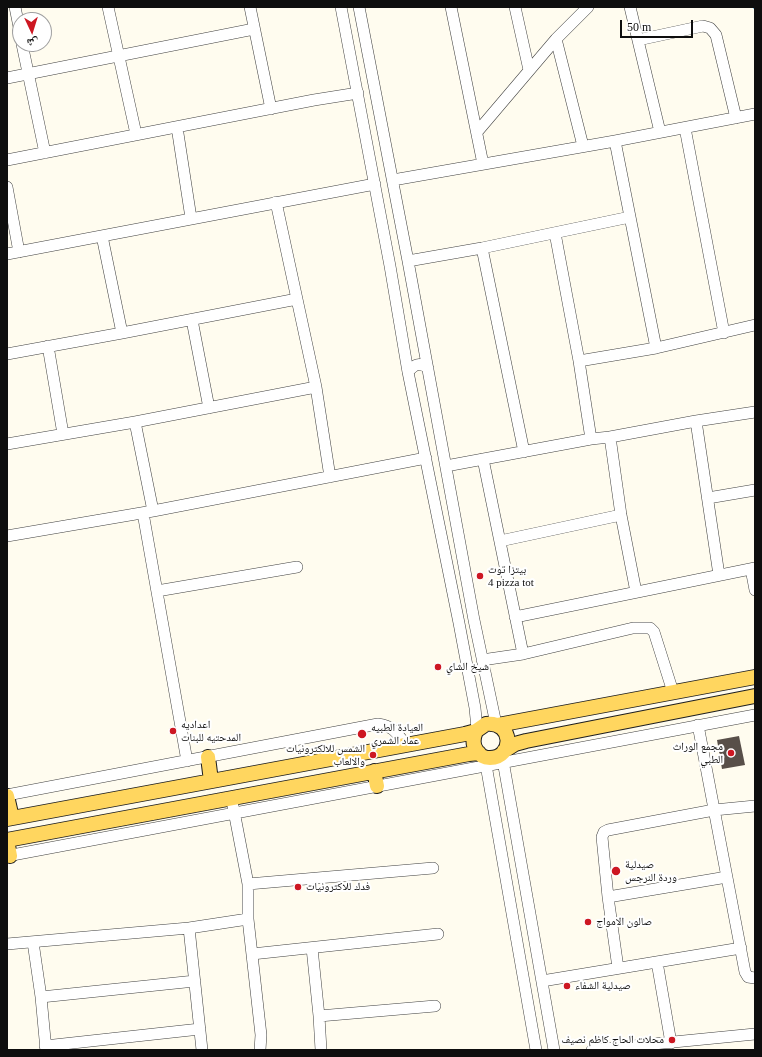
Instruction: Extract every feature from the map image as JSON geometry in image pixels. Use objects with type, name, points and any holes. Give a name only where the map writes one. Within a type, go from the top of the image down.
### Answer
[{"type":"main road","points":[[7,795],[9,818],[406,744],[477,730],[486,724],[497,725],[755,677]]},
{"type":"main road","points":[[9,856],[7,840],[469,754],[482,758],[503,756],[515,744],[526,741],[755,696]]},
{"type":"main road","points":[[497,725],[502,728],[508,736],[507,746],[503,756]]},
{"type":"main road","points":[[477,730],[473,740],[476,750],[482,758]]},
{"type":"main road","points":[[208,757],[211,781]]},
{"type":"main road","points":[[374,772],[377,786]]},
{"type":"main road","points":[[95,823],[88,816],[88,812],[89,807],[97,802]]},
{"type":"main road","points":[[71,828],[78,820],[78,816],[72,807]]},
{"type":"street","points":[[108,7],[136,134]]},
{"type":"street","points":[[250,7],[271,109]]},
{"type":"street","points":[[477,730],[475,708],[459,623],[408,372],[375,184],[341,9],[359,7],[393,180],[474,620],[497,725]]},
{"type":"street","points":[[451,7],[483,164]]},
{"type":"street","points":[[515,7],[529,70]]},
{"type":"street","points":[[477,132],[556,39],[588,7]]},
{"type":"street","points":[[630,7],[660,132]]},
{"type":"street","points":[[638,40],[703,26],[710,28],[716,35],[736,118]]},
{"type":"street","points":[[7,78],[119,55],[254,30]]},
{"type":"street","points":[[556,39],[583,146]]},
{"type":"street","points":[[24,52],[45,153]]},
{"type":"street","points":[[7,160],[314,100],[358,93]]},
{"type":"street","points":[[393,180],[614,141],[755,114]]},
{"type":"street","points":[[177,127],[191,218]]},
{"type":"street","points":[[685,128],[724,333]]},
{"type":"street","points":[[614,141],[656,348]]},
{"type":"street","points":[[7,254],[375,184]]},
{"type":"street","points":[[7,187],[19,252]]},
{"type":"street","points":[[276,202],[316,387],[330,477]]},
{"type":"street","points":[[408,261],[482,248],[630,217]]},
{"type":"street","points":[[555,233],[579,361],[591,439]]},
{"type":"street","points":[[102,236],[122,334]]},
{"type":"street","points":[[482,248],[524,452]]},
{"type":"street","points":[[7,354],[122,334],[297,299]]},
{"type":"street","points":[[192,320],[209,408]]},
{"type":"street","points":[[579,361],[656,348],[755,325]]},
{"type":"street","points":[[402,336],[409,341],[414,341],[419,337],[421,332]]},
{"type":"street","points":[[48,346],[63,434]]},
{"type":"street","points":[[408,372],[418,364],[428,368]]},
{"type":"street","points":[[7,444],[135,422],[316,387]]},
{"type":"street","points":[[446,466],[591,439],[755,412]]},
{"type":"street","points":[[696,421],[719,575]]},
{"type":"street","points":[[135,422],[148,512],[157,591],[187,761]]},
{"type":"street","points":[[610,437],[621,515],[636,592]]},
{"type":"street","points":[[7,536],[148,512],[426,458]]},
{"type":"street","points":[[483,459],[523,654]]},
{"type":"street","points":[[708,498],[755,490]]},
{"type":"street","points":[[500,540],[621,515]]},
{"type":"street","points":[[157,591],[297,567]]},
{"type":"street","points":[[515,617],[753,568],[755,590]]},
{"type":"street","points":[[459,623],[474,620]]},
{"type":"street","points":[[482,660],[523,654],[633,628],[650,628],[654,632],[673,692]]},
{"type":"street","points":[[554,1050],[503,756],[698,725],[755,714]]},
{"type":"street","points":[[7,795],[378,724],[393,729],[406,744]]},
{"type":"street","points":[[698,725],[745,972],[748,977],[755,978]]},
{"type":"street","points":[[9,856],[377,786],[482,758],[536,1050]]},
{"type":"street","points":[[231,798],[248,884],[248,919],[262,1035],[260,1050]]},
{"type":"street","points":[[618,968],[608,897],[602,837],[604,832],[714,810],[755,806]]},
{"type":"street","points":[[248,884],[434,868]]},
{"type":"street","points":[[608,897],[727,877]]},
{"type":"street","points":[[7,944],[189,928],[248,919]]},
{"type":"street","points":[[189,928],[202,1050]]},
{"type":"street","points":[[252,954],[438,934]]},
{"type":"street","points":[[33,942],[42,997],[45,1048],[200,1028]]},
{"type":"street","points":[[312,948],[321,1050]]},
{"type":"street","points":[[542,981],[741,948]]},
{"type":"street","points":[[657,962],[671,1043]]},
{"type":"street","points":[[42,997],[195,981]]},
{"type":"street","points":[[319,1016],[435,1006]]},
{"type":"street","points":[[592,1050],[755,1034],[755,1039]]},
{"type":"building","name":"مجمع الوراث الطبي","points":[[739,736],[745,765],[722,769],[717,740]]},
{"type":"place","name":"بيتزا توت 4 pizza tot","points":[[480,576]]},
{"type":"place","name":"شيخ الشاي","points":[[438,667]]},
{"type":"place","name":"اعداديه المدحتيه للبنات","points":[[173,731]]},
{"type":"place","name":"العيادة الطبيه عماد الشمري","points":[[362,734]]},
{"type":"place","name":"مجمع الوراث الطبي","points":[[731,753]]},
{"type":"place","name":"الشمس للالكترونيات والالعاب","points":[[373,755]]},
{"type":"place","name":"صيدلية وردة النرجس","points":[[616,871]]},
{"type":"place","name":"فدك للاكترونيات","points":[[298,887]]},
{"type":"place","name":"صالون الامواج","points":[[588,922]]},
{"type":"place","name":"صيدلية الشفاء","points":[[567,986]]},
{"type":"place","name":"محلات الحاج كاظم نصيف","points":[[672,1040]]}]
